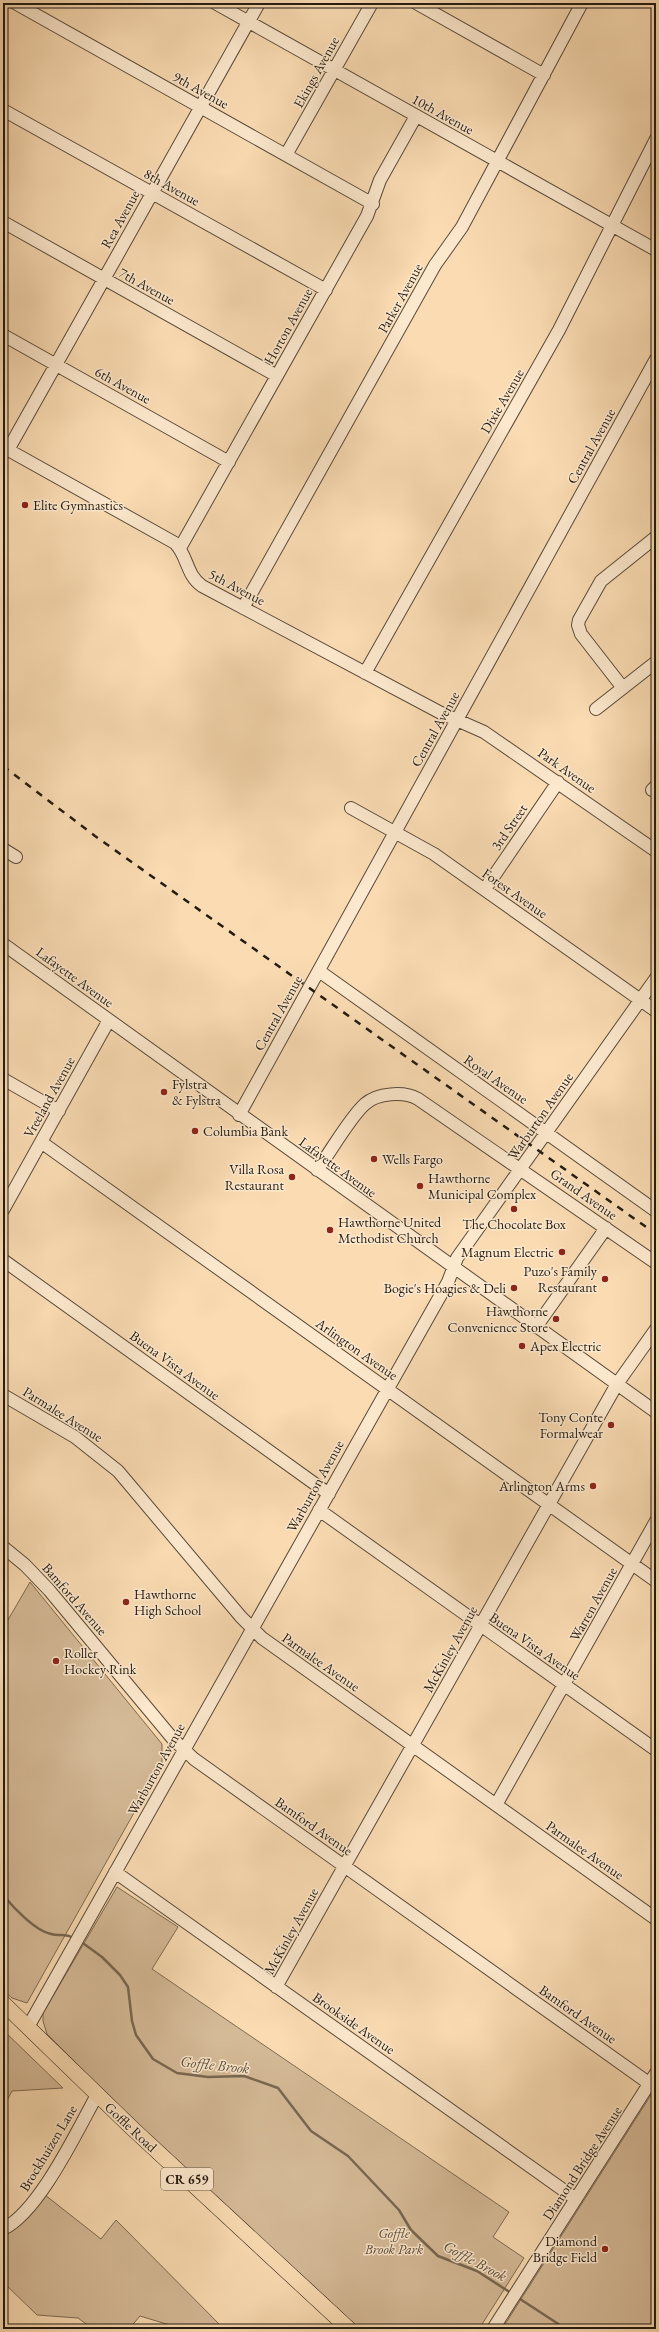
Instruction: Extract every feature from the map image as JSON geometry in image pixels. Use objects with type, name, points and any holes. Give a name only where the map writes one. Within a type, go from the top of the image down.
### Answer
[{"type":"main road","name":"Goffle Road","points":[[3,2003],[97,2095],[349,2329]]},
{"type":"street","name":"9th Avenue","points":[[15,3],[373,204]]},
{"type":"street","name":"10th Avenue","points":[[215,3],[656,250]]},
{"type":"street","name":"Rea Avenue","points":[[6,449],[56,365],[259,3]]},
{"type":"street","name":"Ekings Avenue","points":[[286,155],[372,3]]},
{"type":"street","points":[[416,3],[544,75]]},
{"type":"street","name":"Parker Avenue","points":[[243,608],[435,265],[462,227],[582,3]]},
{"type":"street","name":"8th Avenue","points":[[3,110],[326,290]]},
{"type":"street","name":"Horton Avenue","points":[[180,548],[373,204],[380,180],[416,116]]},
{"type":"street","name":"Dixie Avenue","points":[[365,673],[559,330],[613,226],[656,138]]},
{"type":"street","name":"7th Avenue","points":[[3,222],[277,376]]},
{"type":"street","name":"6th Avenue","points":[[3,335],[229,462]]},
{"type":"street","name":"Central Avenue","points":[[240,1115],[656,359]]},
{"type":"street","points":[[6,449],[180,548]]},
{"type":"street","points":[[623,688],[581,634],[578,620],[601,581],[656,537]]},
{"type":"street","name":"5th Avenue","points":[[180,548],[194,580],[365,673],[441,713],[457,719]]},
{"type":"street","points":[[596,708],[656,662]]},
{"type":"street","name":"Park Avenue","points":[[457,719],[496,739],[656,851]]},
{"type":"street","name":"3rd Street","points":[[485,889],[558,782]]},
{"type":"street","name":"Forest Avenue","points":[[351,808],[434,854],[656,1011]]},
{"type":"street","points":[[3,849],[16,858]]},
{"type":"street","name":"Lafayette Avenue","points":[[3,944],[536,1328],[656,1412]]},
{"type":"street","name":"Royal Avenue","points":[[318,971],[656,1212]]},
{"type":"street","name":"Warburton Avenue","points":[[28,2027],[448,1282],[457,1258],[656,978]]},
{"type":"street","name":"Vreeland Avenue","points":[[3,1210],[109,1020]]},
{"type":"street","points":[[3,1079],[59,1111]]},
{"type":"street","name":"Grand Avenue","points":[[317,1170],[365,1104],[372,1100],[391,1095],[407,1094],[418,1099],[520,1171],[541,1182],[656,1263]]},
{"type":"street","name":"Arlington Avenue","points":[[41,1142],[656,1580]]},
{"type":"street","points":[[536,1328],[606,1228]]},
{"type":"street","name":"Buena Vista Avenue","points":[[3,1260],[329,1494]]},
{"type":"street","name":"McKinley Avenue","points":[[276,1987],[616,1384],[656,1329]]},
{"type":"street","name":"Parmalee Avenue","points":[[3,1395],[75,1437],[118,1471],[252,1629],[656,1919]]},
{"type":"street","name":"Buena Vista Avenue","points":[[319,1510],[656,1750]]},
{"type":"street","name":"Warren Avenue","points":[[496,1805],[656,1521]]},
{"type":"street","name":"Bamford Avenue","points":[[3,1547],[25,1565],[50,1590],[184,1750],[345,1866],[653,2079]]},
{"type":"street","name":"Brookside Avenue","points":[[115,1872],[576,2199]]},
{"type":"street","name":"Diamond Bridge Avenue","points":[[493,2329],[653,2079]]},
{"type":"street","name":"Brockhuizen Lane","points":[[3,2229],[14,2224],[22,2217],[44,2187],[97,2095]]},
{"type":"green space","points":[[30,1582],[162,1744],[162,1763],[27,2003],[12,1998],[3,1990],[3,1624],[5,1625]]},
{"type":"green space","name":"Goffle Brook Park","points":[[117,1887],[178,1927],[152,1969],[509,2212],[493,2237],[524,2258],[479,2329],[360,2329],[123,2111],[47,2034],[43,2021],[43,2013]]},
{"type":"green space","points":[[3,2030],[63,2088],[12,2091],[3,2108]]},
{"type":"green space","name":"Diamond Bridge Field","points":[[656,2087],[656,2329],[502,2329]]},
{"type":"green space","points":[[40,2191],[101,2239],[116,2220],[224,2329],[175,2329],[173,2326],[140,2316],[129,2329],[93,2329],[78,2318],[37,2315],[3,2282],[3,2227]]},
{"type":"waterway","name":"Goffle Brook","points":[[3,1895],[31,1924],[51,1934],[67,1935],[74,1938]]},
{"type":"waterway","name":"Goffle Brook","points":[[80,1941],[102,1957],[120,1975],[128,1987],[132,2021],[136,2035],[153,2059],[177,2073],[208,2077],[244,2076],[278,2088],[311,2131],[348,2156],[399,2210],[411,2230],[438,2256],[477,2271],[511,2293]]},
{"type":"waterway","name":"Goffle Brook","points":[[517,2297],[566,2329]]},
{"type":"railway","points":[[3,766],[95,836],[656,1234]]},
{"type":"place","name":"Elite Gymnastics","points":[[25,505]]},
{"type":"place","name":"Fylstra & Fylstra","points":[[164,1092]]},
{"type":"place","name":"Columbia Bank","points":[[195,1131]]},
{"type":"place","name":"Wells Fargo","points":[[374,1159]]},
{"type":"place","name":"Villa Rosa Restaurant","points":[[292,1177]]},
{"type":"place","name":"Hawthorne Municipal Complex","points":[[420,1186]]},
{"type":"place","name":"The Chocolate Box","points":[[514,1209]]},
{"type":"place","name":"Hawthorne United Methodist Church","points":[[330,1230]]},
{"type":"place","name":"Magnum Electric","points":[[562,1252]]},
{"type":"place","name":"Puzo's Family Restaurant","points":[[605,1279]]},
{"type":"place","name":"Bogie's Hoagies & Deli","points":[[514,1288]]},
{"type":"place","name":"Hawthorne Convenience Store","points":[[556,1319]]},
{"type":"place","name":"Apex Electric","points":[[522,1346]]},
{"type":"place","name":"Tony Conte Formalwear","points":[[611,1425]]},
{"type":"place","name":"Arlington Arms","points":[[593,1486]]},
{"type":"place","name":"Hawthorne High School","points":[[126,1602]]},
{"type":"place","name":"Roller Hockey Rink","points":[[56,1661]]},
{"type":"place","name":"Diamond Bridge Field","points":[[605,2249]]}]
